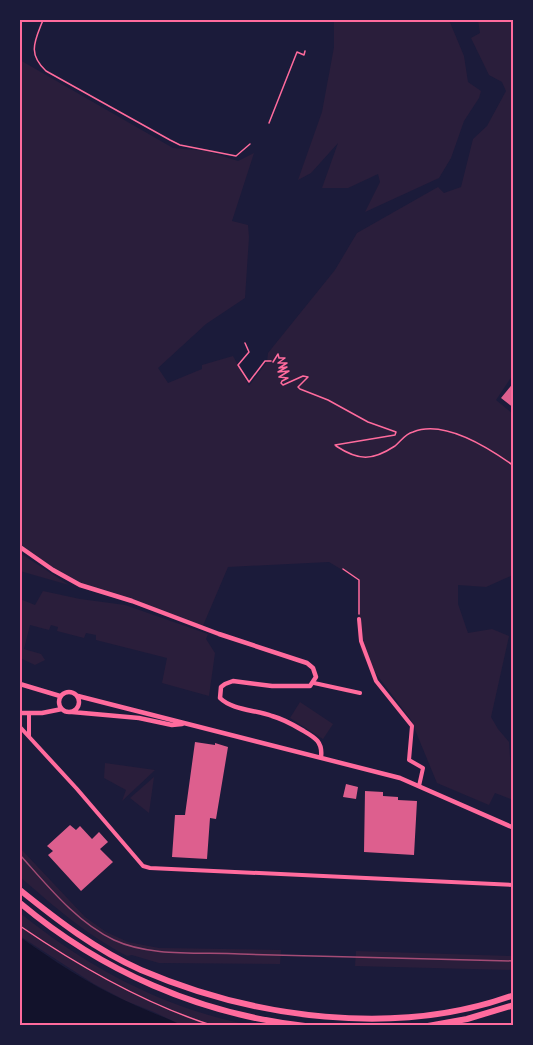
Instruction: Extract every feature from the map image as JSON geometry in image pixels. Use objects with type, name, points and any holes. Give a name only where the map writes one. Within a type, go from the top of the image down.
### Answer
[{"type":"highway","points":[[20,890],[77,934],[140,969],[190,988],[258,1007],[326,1017],[401,1017],[456,1010],[494,1002],[513,995]]},
{"type":"highway","points":[[20,903],[73,943],[110,965],[161,990],[219,1010],[305,1026]]},
{"type":"highway","points":[[428,1026],[484,1015],[513,1005]]},
{"type":"street","points":[[20,547],[80,585],[307,663],[316,673],[314,683]]},
{"type":"street","points":[[359,620],[361,641],[376,681],[412,726],[409,760],[423,768],[419,786]]},
{"type":"street","points":[[321,757],[321,744],[315,738],[276,717],[231,705],[220,698],[220,692],[225,684],[233,681],[299,687],[310,686],[314,683],[360,693]]},
{"type":"street","points":[[20,684],[60,696]]},
{"type":"street","points":[[62,709],[58,703],[60,696],[69,691],[78,696],[184,724],[321,757],[400,778],[513,828]]},
{"type":"street","points":[[72,712],[79,705],[78,696]]},
{"type":"street","points":[[20,713],[62,709],[72,712],[139,718],[172,725],[184,724]]},
{"type":"street","points":[[29,713],[29,736]]},
{"type":"street","points":[[20,727],[143,866],[513,885]]},
{"type":"lane","points":[[43,20],[33,49],[38,64],[46,71],[180,145],[236,156],[250,144]]},
{"type":"path","points":[[269,123],[297,52],[304,55],[305,51]]},
{"type":"path","points":[[245,343],[249,352],[238,365],[249,382],[265,362],[272,362],[278,354],[279,358],[285,358],[278,363],[287,363],[279,368],[287,367],[278,372],[289,371],[279,377],[288,378],[282,381],[283,385],[303,376],[308,377],[298,387],[300,389],[328,400],[368,422],[396,432],[394,435],[335,445],[351,455],[374,457],[413,432],[438,429],[452,432],[478,444],[513,466]]},
{"type":"path","points":[[343,569],[359,580],[359,620]]},
{"type":"path","points":[[20,926],[136,996],[182,1016],[214,1026]]},
{"type":"shaded area","points":[[334,20],[449,20],[464,56],[468,82],[481,91],[464,121],[451,158],[439,178],[365,212],[380,182],[378,174],[348,188],[322,188],[338,143],[311,173],[298,180],[322,112],[334,47]]},
{"type":"shaded area","points":[[478,20],[513,20],[514,373],[496,400],[513,414],[513,575],[486,587],[458,585],[458,604],[468,633],[492,629],[509,636],[491,717],[509,742],[513,800],[495,793],[489,805],[437,783],[411,720],[362,655],[358,635],[359,580],[329,562],[228,567],[202,628],[80,585],[20,546],[20,60],[173,148],[206,151],[238,161],[254,153],[232,221],[248,225],[245,298],[206,324],[158,368],[168,383],[202,369],[202,365],[233,356],[249,386],[267,362],[268,353],[335,270],[357,233],[438,187],[444,193],[461,187],[473,139],[487,126],[506,91],[502,82],[489,75],[471,38],[480,33]]},
{"type":"shaded area","points":[[20,553],[69,585],[20,571]]},
{"type":"shaded area","points":[[43,591],[125,605],[208,634],[206,639],[215,653],[209,696],[162,683],[167,658],[96,640],[96,635],[86,633],[84,638],[57,631],[58,627],[51,625],[49,630],[30,625],[24,649],[41,654],[45,660],[35,665],[20,658],[20,599],[35,605]]},
{"type":"shaded area","points":[[300,702],[333,724],[323,739],[290,718]]},
{"type":"shaded area","points":[[105,763],[155,770],[122,801],[126,790],[104,778]]},
{"type":"shaded area","points":[[154,777],[149,813],[130,798]]},
{"type":"shaded area","points":[[20,848],[85,917],[106,932],[128,942],[159,948],[281,950],[280,964],[159,963],[132,955],[127,956],[58,910],[20,877]]},
{"type":"shaded area","points":[[20,913],[72,951],[127,983],[186,1008],[249,1025],[181,1025],[126,1001],[94,984],[20,936]]},
{"type":"shaded area","points":[[20,937],[98,987],[181,1025],[20,1025]]},
{"type":"shaded area","points":[[356,951],[513,956],[513,970],[355,966]]},
{"type":"building","points":[[514,382],[514,408],[501,398]]},
{"type":"building","points":[[195,742],[215,745],[215,743],[228,747],[216,819],[210,818],[207,859],[172,857],[175,815],[185,815]]},
{"type":"building","points":[[346,784],[358,787],[356,799],[343,797]]},
{"type":"building","points":[[365,791],[383,792],[383,796],[398,797],[398,800],[417,801],[414,855],[364,852]]},
{"type":"building","points":[[70,825],[76,830],[80,826],[92,839],[99,832],[108,842],[100,849],[113,862],[81,891],[48,855],[53,851],[47,846]]},
{"type":"tram line","points":[[20,855],[63,902],[87,923],[114,940],[143,949],[192,953],[514,961]]}]
